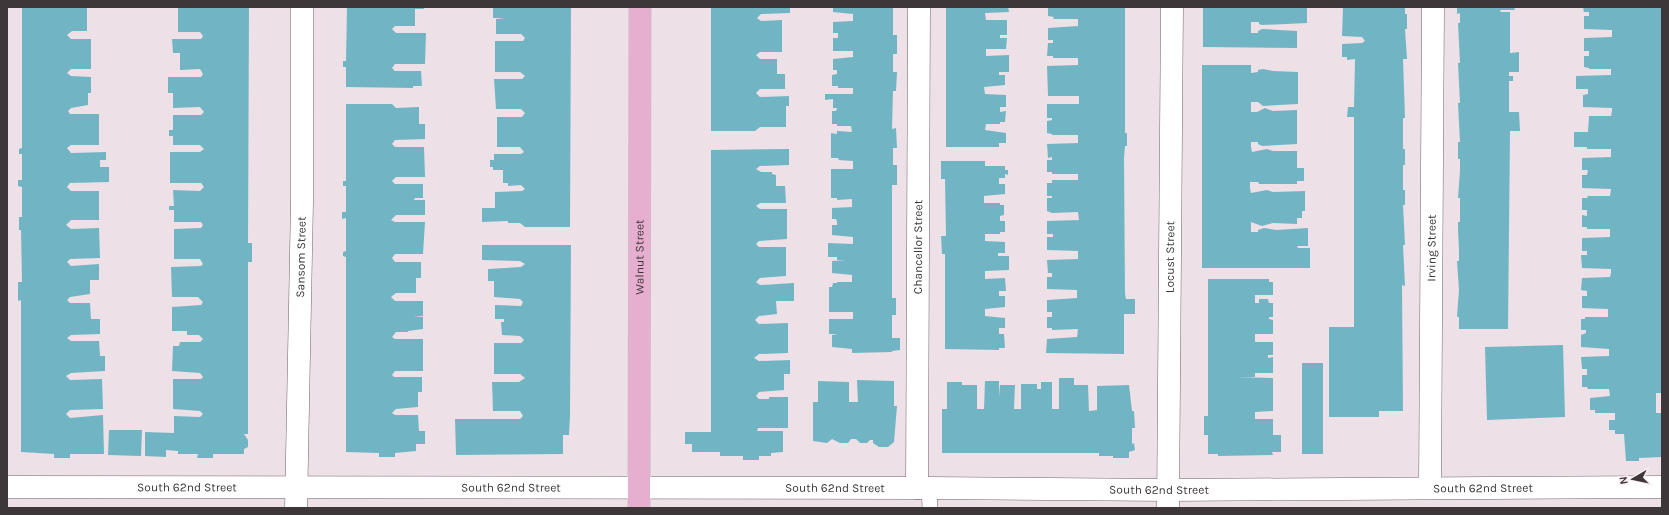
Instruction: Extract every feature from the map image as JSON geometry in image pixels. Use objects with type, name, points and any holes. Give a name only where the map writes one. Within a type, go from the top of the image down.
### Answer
[{"type":"main road","name":"Walnut Street","points":[[639,498],[640,7]]},
{"type":"street","name":"Sansom Street","points":[[296,498],[302,202],[302,7]]},
{"type":"street","name":"Chancellor Street","points":[[919,7],[925,494]]},
{"type":"street","name":"Locust Street","points":[[1168,499],[1172,7]]},
{"type":"street","name":"Irving Street","points":[[1430,488],[1433,7]]},
{"type":"street","name":"South 62nd Street","points":[[7,487],[296,498],[639,498],[925,494],[1168,499],[1430,488],[1662,487]]},
{"type":"building","points":[[22,7],[87,7],[87,31],[72,31],[67,35],[71,39],[91,39],[91,69],[71,69],[67,73],[71,76],[91,77],[91,93],[88,93],[88,105],[71,108],[68,111],[70,114],[99,114],[99,145],[71,145],[67,148],[71,153],[106,152],[106,160],[100,160],[100,167],[109,167],[109,182],[70,183],[67,187],[71,191],[99,191],[99,220],[71,220],[66,225],[71,229],[99,228],[100,258],[70,259],[67,262],[71,266],[99,264],[99,280],[90,280],[90,294],[70,297],[67,300],[70,303],[90,303],[91,319],[100,319],[100,334],[71,335],[67,338],[71,341],[99,341],[100,356],[105,356],[105,371],[71,373],[66,376],[70,380],[102,379],[103,409],[70,410],[66,414],[70,418],[103,415],[104,454],[70,454],[70,458],[54,458],[54,454],[21,452],[21,300],[18,301],[18,282],[22,282],[21,230],[19,230],[19,217],[22,217],[22,187],[18,186],[18,180],[22,180],[22,154],[19,154],[19,149],[22,148]]},
{"type":"building","points":[[178,7],[249,7],[248,243],[252,243],[252,262],[248,262],[248,434],[244,434],[248,440],[248,447],[244,449],[244,454],[213,454],[213,458],[197,458],[198,454],[178,454],[178,451],[166,450],[166,457],[145,456],[145,432],[174,433],[174,416],[200,417],[203,414],[200,411],[173,409],[173,379],[201,379],[203,377],[200,373],[172,371],[173,346],[179,346],[180,342],[200,342],[203,339],[199,335],[187,335],[187,331],[172,331],[172,307],[201,305],[203,302],[198,297],[172,297],[171,267],[201,266],[203,264],[200,259],[174,259],[174,229],[201,228],[203,225],[201,222],[174,222],[174,210],[169,210],[169,206],[174,206],[173,190],[200,191],[204,187],[201,183],[170,183],[170,152],[200,152],[204,149],[200,145],[173,145],[173,136],[169,136],[169,130],[173,130],[173,115],[201,115],[204,112],[200,107],[173,108],[173,93],[168,93],[168,77],[201,77],[203,74],[200,69],[180,70],[180,53],[173,53],[172,39],[201,39],[203,36],[200,32],[178,32]]},
{"type":"building","points":[[347,7],[424,7],[424,9],[415,9],[415,26],[395,26],[392,29],[396,33],[426,33],[425,64],[395,64],[392,68],[395,71],[421,71],[422,86],[413,86],[413,88],[346,87],[346,67],[343,67],[343,61],[346,61]]},
{"type":"building","points":[[493,7],[571,7],[570,227],[525,227],[520,223],[508,223],[508,221],[482,222],[482,208],[495,208],[495,192],[522,191],[525,189],[521,185],[508,186],[508,183],[503,183],[503,170],[493,170],[493,167],[490,167],[490,160],[494,160],[494,154],[521,154],[524,152],[520,147],[497,147],[497,117],[522,117],[525,113],[521,109],[496,109],[494,79],[522,79],[525,76],[520,72],[495,72],[495,41],[523,41],[525,38],[521,34],[496,34],[496,19],[505,18],[493,18]]},
{"type":"building","points":[[711,7],[790,7],[790,13],[761,14],[757,18],[761,21],[782,20],[782,52],[760,52],[756,55],[760,59],[777,59],[777,74],[785,74],[785,89],[760,89],[756,93],[760,97],[789,96],[789,106],[786,106],[786,127],[760,127],[755,131],[711,131]]},
{"type":"building","points":[[833,7],[893,7],[893,35],[897,35],[897,54],[893,54],[893,72],[897,72],[896,91],[893,91],[892,129],[896,128],[897,148],[893,148],[893,165],[897,165],[897,185],[892,185],[892,298],[896,298],[896,315],[892,315],[892,338],[900,338],[900,350],[892,352],[852,353],[852,349],[832,347],[832,335],[838,334],[829,334],[829,319],[853,319],[853,312],[829,312],[829,287],[832,287],[833,283],[837,282],[852,282],[852,275],[832,273],[832,261],[846,260],[837,260],[837,257],[828,257],[828,243],[853,244],[853,237],[832,235],[832,225],[837,225],[837,222],[836,219],[832,219],[832,208],[852,207],[852,199],[837,200],[837,198],[831,198],[831,169],[853,169],[853,161],[831,158],[831,133],[837,134],[837,131],[852,132],[851,126],[837,126],[837,124],[832,124],[832,111],[836,111],[837,108],[833,108],[833,99],[825,100],[825,94],[853,94],[853,88],[838,88],[838,86],[832,86],[832,75],[837,74],[837,70],[833,70],[833,59],[853,57],[853,51],[833,51],[833,38],[838,38],[838,33],[833,33],[833,22],[853,21],[853,14],[833,12]]},
{"type":"building","points":[[946,7],[1008,7],[1009,12],[985,13],[986,20],[1007,20],[1007,35],[1000,35],[1000,38],[1007,38],[1006,49],[986,49],[986,56],[1009,55],[1009,72],[999,72],[999,75],[1005,75],[1005,85],[984,87],[985,94],[1006,95],[1006,107],[1000,107],[1000,112],[1006,111],[1005,122],[1000,122],[1000,124],[986,124],[985,130],[1006,133],[1006,143],[999,143],[999,147],[946,147]]},
{"type":"building","points":[[1048,7],[1125,7],[1125,133],[1127,133],[1127,146],[1125,146],[1124,158],[1125,294],[1126,299],[1135,299],[1135,314],[1124,314],[1124,354],[1046,353],[1047,339],[1077,337],[1078,329],[1052,330],[1052,328],[1047,328],[1047,317],[1052,317],[1052,312],[1047,312],[1047,300],[1077,298],[1077,290],[1047,289],[1047,277],[1052,277],[1052,273],[1048,273],[1047,260],[1078,259],[1078,251],[1047,250],[1047,237],[1053,237],[1053,234],[1047,234],[1047,221],[1079,220],[1078,212],[1052,213],[1047,211],[1047,198],[1052,198],[1052,196],[1047,196],[1047,183],[1052,183],[1052,180],[1078,180],[1078,174],[1052,174],[1052,172],[1047,172],[1047,160],[1052,160],[1052,157],[1048,158],[1047,144],[1078,143],[1078,135],[1052,135],[1047,133],[1047,121],[1052,120],[1052,118],[1047,118],[1047,104],[1079,104],[1079,96],[1048,96],[1047,66],[1078,65],[1078,58],[1053,58],[1053,56],[1047,56],[1048,43],[1053,43],[1053,40],[1048,40],[1048,28],[1078,26],[1078,19],[1053,19],[1054,17],[1048,16]]},
{"type":"building","points":[[1203,7],[1307,8],[1307,23],[1262,25],[1259,24],[1259,22],[1251,22],[1251,33],[1258,33],[1258,31],[1262,29],[1297,31],[1297,48],[1203,47]]},
{"type":"building","points":[[1343,7],[1405,7],[1405,14],[1407,14],[1407,29],[1405,29],[1407,59],[1403,59],[1405,118],[1403,118],[1403,149],[1405,149],[1405,165],[1403,165],[1403,190],[1405,190],[1405,205],[1403,205],[1405,245],[1403,245],[1405,286],[1402,285],[1403,411],[1379,411],[1379,417],[1329,417],[1329,327],[1354,327],[1354,117],[1347,117],[1348,107],[1354,107],[1355,59],[1347,60],[1347,57],[1342,57],[1342,44],[1362,43],[1365,41],[1362,37],[1342,36]]},
{"type":"building","points":[[1457,7],[1514,7],[1515,10],[1501,10],[1500,12],[1510,12],[1510,53],[1519,52],[1519,72],[1509,72],[1509,76],[1513,76],[1513,81],[1509,81],[1509,112],[1519,112],[1520,131],[1510,131],[1508,329],[1459,329],[1459,317],[1457,317],[1459,290],[1457,261],[1459,261],[1458,222],[1460,222],[1460,198],[1458,198],[1460,159],[1458,159],[1458,142],[1460,142],[1458,103],[1460,103],[1458,63],[1460,63],[1458,23],[1460,23],[1460,13],[1457,14]]},
{"type":"building","points":[[1583,7],[1662,7],[1662,393],[1656,393],[1656,413],[1662,413],[1662,457],[1639,458],[1639,461],[1626,461],[1624,434],[1615,434],[1615,430],[1609,430],[1609,420],[1615,420],[1615,413],[1595,413],[1595,410],[1590,410],[1590,398],[1610,396],[1609,389],[1588,389],[1587,387],[1582,387],[1582,375],[1587,375],[1587,369],[1582,369],[1581,357],[1609,356],[1609,349],[1581,347],[1581,335],[1586,333],[1586,330],[1581,330],[1581,319],[1585,319],[1585,317],[1608,317],[1608,309],[1582,308],[1582,296],[1587,296],[1587,291],[1581,290],[1582,278],[1610,277],[1611,269],[1582,268],[1581,255],[1587,255],[1587,251],[1582,251],[1582,238],[1610,237],[1610,229],[1587,229],[1587,227],[1582,227],[1582,215],[1587,216],[1587,210],[1582,210],[1582,198],[1588,198],[1587,196],[1610,196],[1611,189],[1582,188],[1582,175],[1587,175],[1588,170],[1582,170],[1582,158],[1611,157],[1611,149],[1587,149],[1587,147],[1574,147],[1574,132],[1588,132],[1589,116],[1611,116],[1612,111],[1612,108],[1583,107],[1583,95],[1588,94],[1588,89],[1576,89],[1576,76],[1611,75],[1611,69],[1589,69],[1584,67],[1584,56],[1589,56],[1589,51],[1584,51],[1584,38],[1612,37],[1612,30],[1584,29],[1584,16],[1589,16],[1589,12],[1584,12]]},
{"type":"building","points":[[1202,65],[1251,65],[1251,73],[1258,72],[1258,70],[1263,69],[1298,72],[1298,104],[1263,106],[1258,102],[1251,102],[1251,112],[1257,112],[1265,108],[1273,111],[1297,110],[1297,144],[1262,146],[1258,144],[1258,142],[1251,142],[1251,147],[1252,152],[1267,149],[1273,151],[1297,151],[1297,168],[1304,168],[1304,181],[1297,181],[1297,184],[1259,184],[1258,182],[1250,182],[1250,188],[1251,193],[1267,190],[1273,192],[1305,191],[1305,211],[1302,211],[1302,218],[1297,218],[1297,224],[1273,223],[1262,226],[1251,222],[1251,232],[1258,232],[1258,230],[1264,228],[1276,230],[1308,228],[1308,246],[1297,246],[1298,248],[1310,248],[1310,268],[1202,268]]},
{"type":"building","points":[[346,104],[392,104],[396,108],[419,107],[419,124],[425,124],[425,139],[395,140],[392,144],[395,147],[424,147],[425,177],[396,177],[392,181],[395,184],[423,184],[423,198],[415,198],[414,200],[425,200],[425,215],[396,215],[391,220],[395,222],[425,222],[423,254],[395,254],[392,258],[395,262],[421,262],[421,278],[416,278],[416,293],[396,293],[391,297],[395,301],[423,301],[423,316],[413,316],[423,317],[423,329],[408,332],[396,332],[392,337],[395,339],[423,339],[423,371],[395,371],[392,375],[394,377],[422,377],[422,392],[418,392],[418,407],[396,409],[392,413],[395,415],[418,415],[419,431],[425,431],[425,444],[416,444],[416,451],[395,453],[395,457],[379,457],[379,453],[346,452],[346,257],[343,256],[343,252],[346,251],[346,218],[342,219],[342,212],[346,212],[346,186],[343,186],[343,181],[346,181]]},
{"type":"building","points":[[789,149],[789,165],[760,166],[756,169],[761,172],[772,172],[772,174],[776,175],[776,186],[785,186],[786,203],[760,203],[756,206],[760,209],[787,209],[787,239],[759,241],[756,244],[759,247],[786,247],[786,276],[760,278],[756,282],[760,285],[794,283],[794,301],[776,301],[777,314],[759,316],[755,320],[759,324],[788,323],[788,353],[759,354],[754,358],[759,361],[790,360],[790,374],[784,374],[784,390],[759,392],[756,396],[759,399],[769,399],[769,397],[788,397],[788,428],[758,428],[757,431],[783,431],[783,452],[771,453],[771,456],[759,456],[759,460],[743,460],[743,456],[720,456],[720,452],[692,452],[692,444],[685,444],[685,432],[711,432],[711,150]]},
{"type":"building","points":[[941,161],[985,161],[985,166],[1005,166],[1005,170],[1008,170],[1008,175],[1005,174],[1005,178],[999,178],[999,184],[1005,184],[1005,194],[984,196],[984,203],[1000,203],[1000,205],[1004,205],[1004,215],[1000,216],[1000,221],[1005,221],[1005,232],[1000,232],[1000,234],[985,234],[985,241],[1005,242],[1005,253],[998,253],[998,256],[1009,256],[1009,270],[985,271],[985,279],[1005,278],[1006,291],[999,291],[999,296],[1005,296],[1005,307],[985,309],[985,316],[1005,318],[1005,328],[999,328],[999,334],[1004,334],[1005,348],[999,348],[999,350],[945,349],[945,254],[942,254],[941,236],[946,236],[945,179],[941,179]]},
{"type":"building","points":[[482,245],[571,245],[570,416],[569,435],[563,435],[563,454],[456,455],[455,419],[520,419],[523,416],[520,411],[493,411],[492,382],[519,382],[525,378],[520,374],[494,374],[494,343],[521,343],[524,340],[520,336],[502,335],[501,322],[504,322],[504,319],[495,319],[495,305],[521,306],[523,302],[520,299],[494,297],[494,281],[488,281],[488,269],[521,267],[525,264],[520,261],[482,260]]},
{"type":"building","points":[[1208,279],[1269,279],[1269,282],[1273,282],[1273,295],[1255,295],[1255,303],[1259,303],[1259,299],[1268,299],[1269,303],[1273,303],[1273,317],[1269,317],[1269,319],[1273,320],[1273,334],[1255,334],[1255,342],[1273,342],[1273,355],[1268,355],[1268,358],[1273,357],[1273,373],[1255,373],[1255,377],[1237,377],[1273,378],[1273,411],[1255,412],[1255,419],[1273,419],[1273,435],[1281,435],[1281,452],[1272,452],[1273,455],[1218,456],[1218,454],[1208,454],[1208,435],[1204,435],[1204,416],[1208,416]]},
{"type":"building","points":[[1563,345],[1565,417],[1487,420],[1485,347]]},
{"type":"building","points":[[1302,363],[1323,363],[1323,454],[1302,454]]},
{"type":"building","points":[[1059,378],[1074,378],[1074,385],[1088,385],[1089,411],[1097,410],[1097,386],[1129,385],[1132,411],[1134,411],[1135,428],[1132,428],[1132,444],[1134,443],[1135,450],[1129,452],[1129,458],[1099,456],[1099,453],[942,453],[942,409],[947,409],[947,382],[962,382],[962,385],[977,385],[977,409],[984,409],[985,381],[999,381],[999,397],[1000,385],[1015,385],[1014,409],[1021,409],[1021,384],[1037,384],[1037,389],[1041,389],[1041,382],[1052,382],[1052,409],[1059,409]]},
{"type":"building","points":[[857,380],[894,381],[894,406],[897,406],[894,442],[888,447],[879,447],[873,443],[873,440],[870,440],[867,443],[860,443],[856,439],[851,439],[848,443],[840,443],[832,439],[827,443],[813,441],[813,402],[818,402],[818,381],[849,382],[849,402],[858,402]]},
{"type":"building","points":[[109,430],[142,430],[141,456],[108,455]]}]
